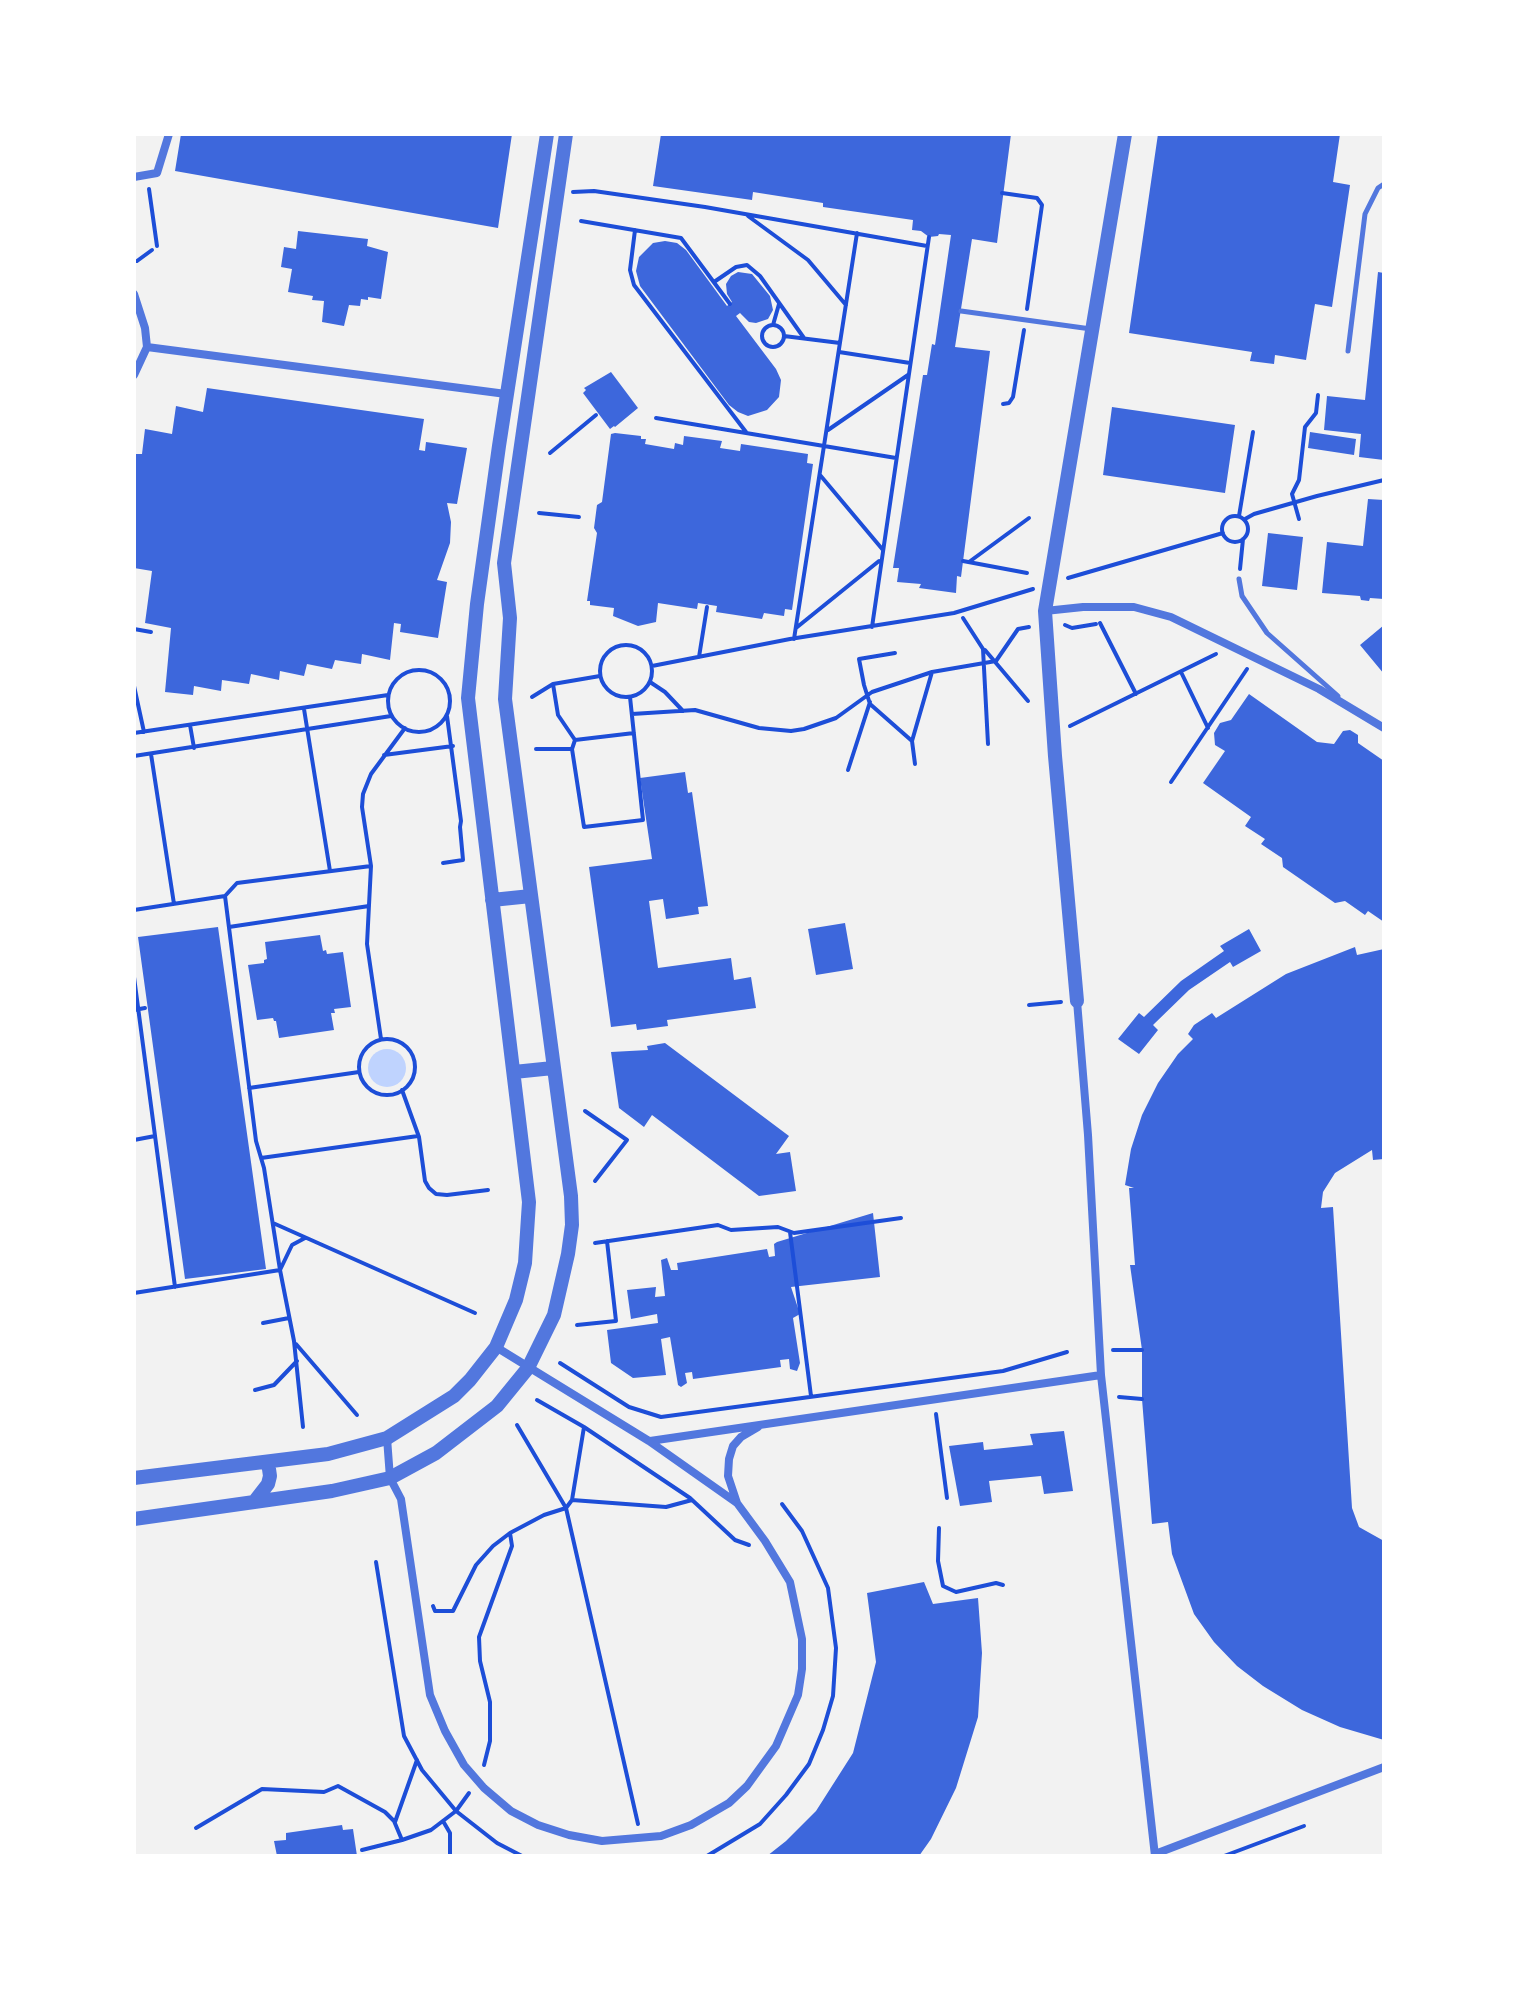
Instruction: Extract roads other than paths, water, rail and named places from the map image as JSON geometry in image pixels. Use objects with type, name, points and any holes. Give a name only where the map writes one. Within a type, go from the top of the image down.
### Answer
[{"type":"street","points":[[134,177],[157,173],[169,134]]},
{"type":"street","points":[[134,1478],[328,1454],[387,1438],[454,1396],[496,1347],[516,1300],[529,1233],[529,1202],[468,698],[477,604],[506,394],[547,134]]},
{"type":"street","points":[[134,1519],[332,1491],[390,1478],[436,1453],[497,1406],[528,1368],[554,1315],[568,1254],[572,1225],[571,1196],[505,699],[510,618],[504,563],[566,134]]},
{"type":"street","points":[[1125,134],[1045,611],[1090,1166],[1101,1375],[1155,1855],[1384,1767]]},
{"type":"street","points":[[134,294],[145,328],[147,347],[134,375]]},
{"type":"street","points":[[147,347],[528,397]]},
{"type":"street","points":[[1045,611],[1134,607],[1171,617],[1348,705],[1384,728]]},
{"type":"street","points":[[492,900],[531,896]]},
{"type":"street","points":[[514,1072],[553,1068]]},
{"type":"street","points":[[496,1347],[649,1441],[737,1503]]},
{"type":"street","points":[[649,1441],[1101,1375]]},
{"type":"street","points":[[387,1438],[390,1478],[401,1499],[430,1695],[445,1731],[464,1765],[511,1811],[538,1825],[602,1841],[661,1836],[691,1825],[729,1803],[747,1786],[776,1746],[789,1720],[798,1695],[802,1669],[802,1639],[790,1582],[737,1503],[728,1476],[733,1446],[741,1437],[763,1425]]},
{"type":"street","points":[[254,1502],[268,1484],[268,1462]]},
{"type":"lane","points":[[1348,351],[1365,214],[1378,188],[1384,184]]},
{"type":"lane","points":[[961,311],[1091,329]]},
{"type":"lane","points":[[1239,579],[1242,596],[1270,636],[1348,705]]},
{"type":"water","points":[[387,1049],[400,1055],[406,1068],[400,1081],[387,1087],[374,1081],[368,1068],[374,1055]]}]
